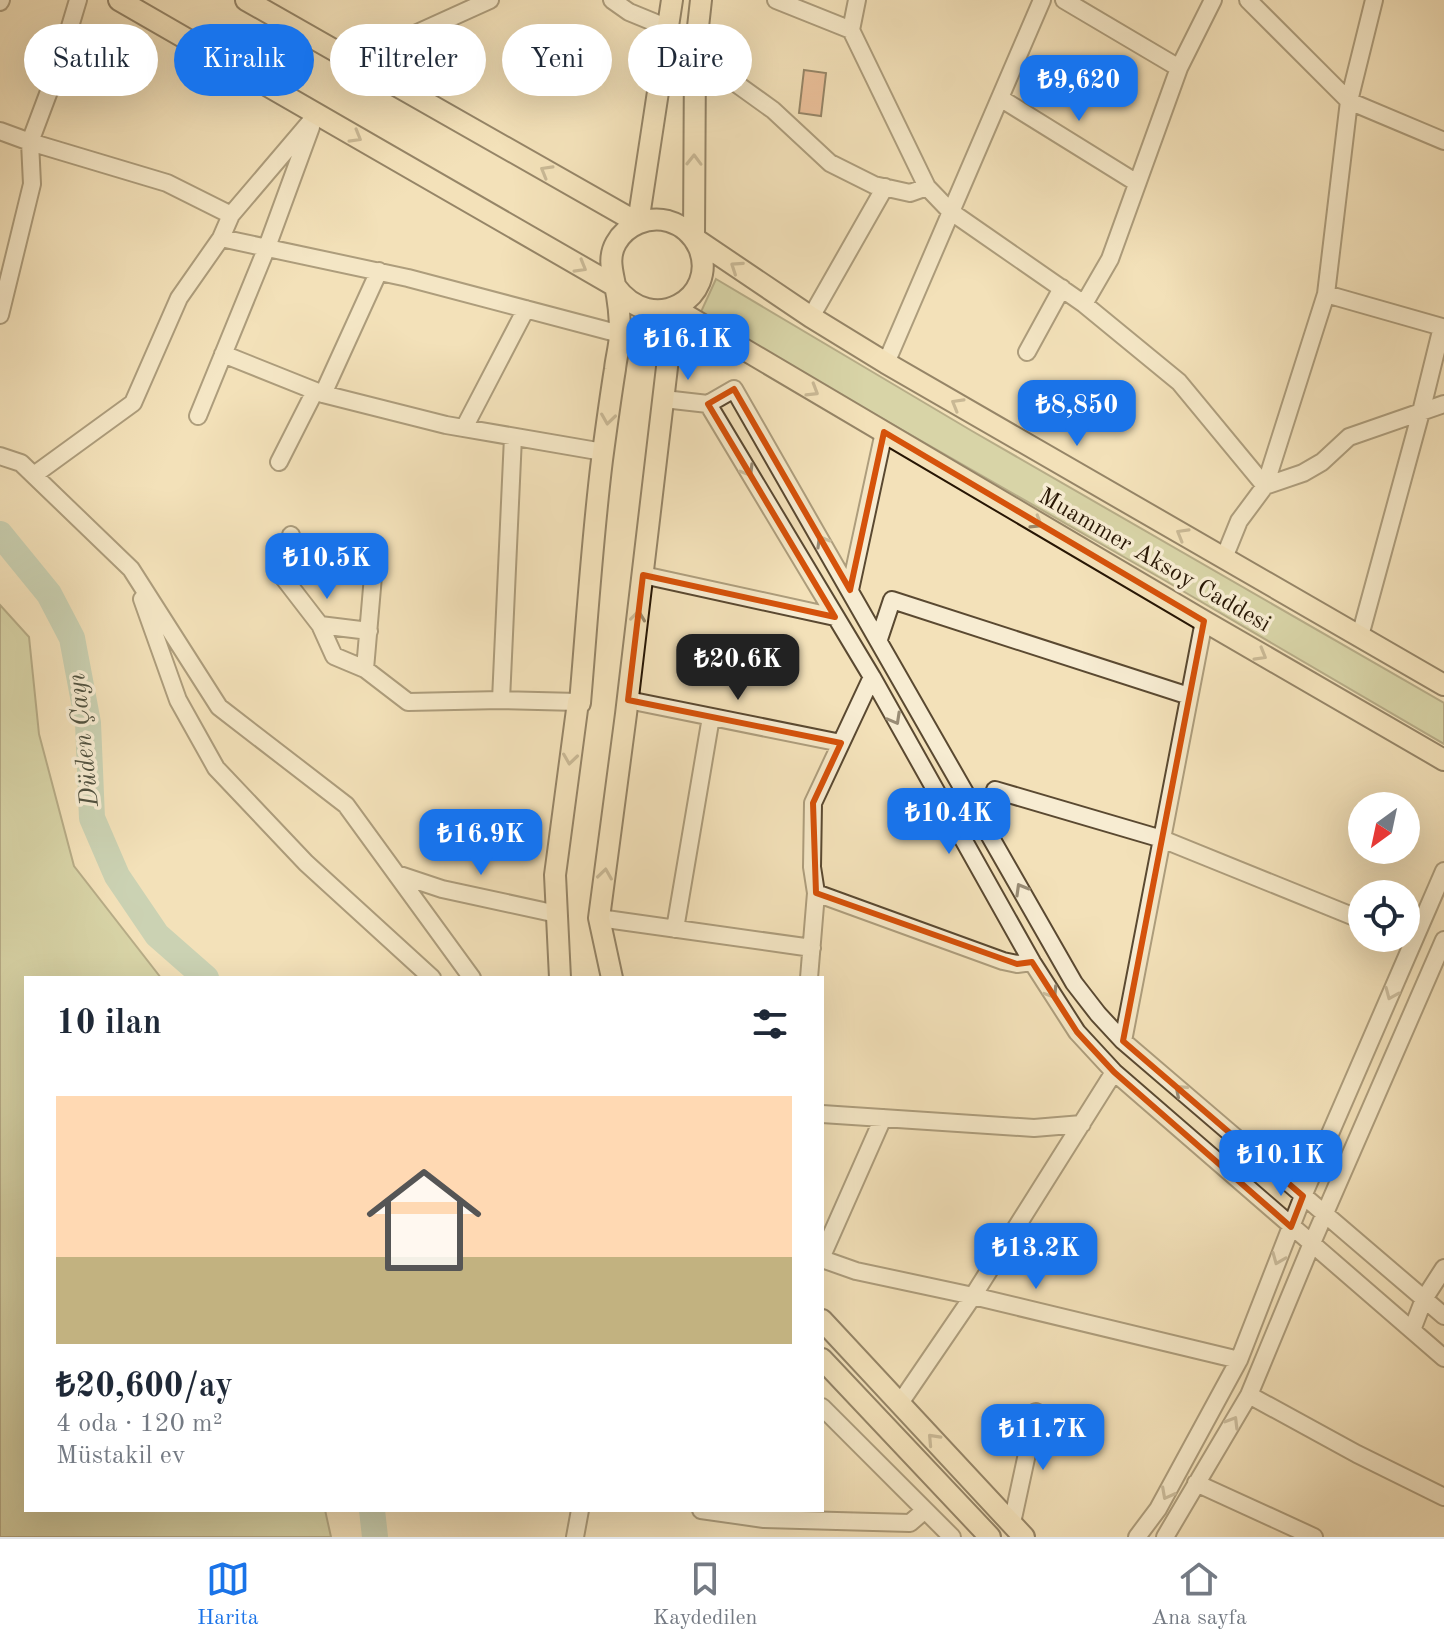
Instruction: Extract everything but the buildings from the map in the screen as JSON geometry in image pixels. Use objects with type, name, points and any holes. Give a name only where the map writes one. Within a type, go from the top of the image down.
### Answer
[{"type":"main road","points":[[119,0],[615,286],[634,306],[661,311],[686,301],[701,278],[700,250],[685,229],[674,223],[650,220],[625,231],[611,257],[611,272],[615,286],[620,334],[603,452],[580,703],[555,875],[560,976]]},
{"type":"main road","points":[[246,0],[271,6],[330,45]]},
{"type":"main road","points":[[669,24],[672,0]]},
{"type":"main road","points":[[698,24],[701,0]]},
{"type":"main road","points":[[414,96],[638,223]]},
{"type":"main road","points":[[638,223],[658,96]]},
{"type":"main road","points":[[694,238],[695,96]]},
{"type":"main road","name":"Muammer Aksoy Caddesi","points":[[694,238],[886,363],[1444,685]]},
{"type":"main road","points":[[612,976],[599,918],[674,308]]},
{"type":"main road","name":"Muammer Aksoy Caddesi","points":[[674,308],[1444,760]]},
{"type":"main road","points":[[824,1322],[1018,1530]]},
{"type":"main road","points":[[824,1361],[990,1537]]},
{"type":"street","points":[[0,315],[32,184],[30,142],[57,70],[78,0]]},
{"type":"street","points":[[437,24],[490,0]]},
{"type":"street","points":[[612,0],[629,12],[658,24]]},
{"type":"street","points":[[776,0],[851,30]]},
{"type":"street","points":[[857,0],[851,30],[927,187],[950,211],[1084,304],[1179,382],[1265,486]]},
{"type":"street","points":[[886,363],[1042,0]]},
{"type":"street","points":[[1064,0],[1179,68]]},
{"type":"street","points":[[1084,304],[1110,259],[1179,68],[1213,0]]},
{"type":"street","points":[[1248,0],[1349,101],[1444,141]]},
{"type":"street","points":[[1224,558],[1239,521],[1265,486],[1326,294],[1349,101],[1374,0]]},
{"type":"street","points":[[752,95],[773,110],[830,163],[874,185],[910,193],[927,187]]},
{"type":"street","points":[[1000,98],[1137,183]]},
{"type":"street","points":[[34,475],[133,403],[179,298],[221,238],[231,215],[316,116]]},
{"type":"street","points":[[198,416],[316,116]]},
{"type":"street","points":[[0,131],[167,183],[231,215]]},
{"type":"street","points":[[811,317],[885,187]]},
{"type":"street","points":[[221,238],[379,271],[620,334]]},
{"type":"street","points":[[279,462],[319,393],[379,271]]},
{"type":"street","points":[[1027,352],[1062,288]]},
{"type":"street","points":[[1326,294],[1443,327],[1360,636]]},
{"type":"street","points":[[464,428],[526,309]]},
{"type":"street","points":[[223,354],[319,393],[464,428],[603,452]]},
{"type":"street","points":[[664,399],[708,404],[734,389],[1074,983],[1098,1014],[1123,1041],[1444,1316]]},
{"type":"street","points":[[708,404],[872,677],[1032,962],[1077,1032],[1114,1072],[1444,1358]]},
{"type":"street","points":[[1265,486],[1303,473],[1322,462],[1349,437],[1444,404]]},
{"type":"street","points":[[850,590],[884,432]]},
{"type":"street","points":[[501,700],[513,437]]},
{"type":"street","points":[[0,456],[21,463],[131,569],[219,707],[346,805],[471,976]]},
{"type":"street","points":[[291,535],[283,577],[320,625],[334,656],[365,669],[408,702],[578,702]]},
{"type":"street","points":[[365,669],[375,553]]},
{"type":"street","points":[[131,569],[178,700],[216,768],[306,863],[430,976]]},
{"type":"street","points":[[643,575],[835,617]]},
{"type":"street","points":[[879,639],[892,600],[1189,696]]},
{"type":"street","points":[[1123,1041],[1204,621]]},
{"type":"street","points":[[320,625],[369,631]]},
{"type":"street","points":[[809,976],[816,893],[812,867],[813,803],[872,677]]},
{"type":"street","points":[[628,700],[841,743]]},
{"type":"street","points":[[675,929],[711,717]]},
{"type":"street","points":[[995,790],[1162,839],[1348,914]]},
{"type":"street","points":[[1420,920],[1444,871]]},
{"type":"street","points":[[397,874],[442,889],[557,914]]},
{"type":"street","points":[[816,893],[1003,961],[1017,964],[1032,962]]},
{"type":"street","points":[[599,918],[812,948]]},
{"type":"street","points":[[1165,1537],[1249,1395],[1325,1213],[1440,960],[1444,940]]},
{"type":"street","points":[[1137,1537],[1158,1509],[1239,1360],[1303,1196],[1405,952]]},
{"type":"street","points":[[900,1403],[973,1296],[1114,1072]]},
{"type":"street","points":[[824,1114],[1034,1128],[1082,1124]]},
{"type":"street","points":[[824,1253],[883,1118]]},
{"type":"street","points":[[824,1259],[856,1271],[1239,1360]]},
{"type":"street","points":[[1412,1330],[1424,1299],[1444,1268]]},
{"type":"street","points":[[1249,1395],[1444,1497]]},
{"type":"street","points":[[824,1409],[952,1537]]},
{"type":"street","points":[[1018,1530],[1036,1412]]},
{"type":"street","points":[[1196,1483],[1314,1537]]},
{"type":"street","points":[[715,1512],[764,1519],[910,1523],[925,1510]]},
{"type":"street","points":[[575,1537],[580,1512]]},
{"type":"highlighted area","points":[[734,389],[850,590],[884,432],[1204,621],[1123,1041],[1303,1196],[1291,1227],[1114,1072],[1077,1032],[1032,962],[1017,964],[816,893],[813,803],[841,743],[628,700],[643,575],[835,617],[708,404]]},
{"type":"green space","points":[[716,279],[972,431],[1444,703],[1444,744],[700,314]]},
{"type":"green space","points":[[0,605],[29,637],[39,734],[74,866],[159,976],[24,976],[24,1512],[325,1512],[331,1537],[0,1537]]},
{"type":"waterway","name":"Düden Çayı","points":[[0,534],[49,594],[72,638],[88,723],[92,818],[117,876],[157,935],[204,976]]},
{"type":"waterway","name":"Düden Çayı","points":[[372,1512],[375,1537]]}]
